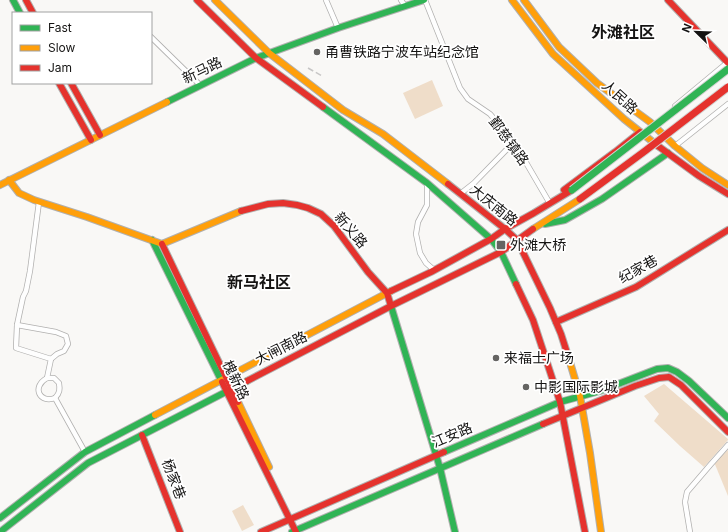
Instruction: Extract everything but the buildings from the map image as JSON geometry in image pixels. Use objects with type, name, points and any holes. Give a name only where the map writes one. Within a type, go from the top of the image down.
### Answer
[{"type":"main road","points":[[13,0],[19,12]]},
{"type":"main road","points":[[26,0],[32,12]]},
{"type":"main road","name":"大庆南路","points":[[197,0],[256,58],[427,183],[491,239],[501,252],[533,320],[560,402],[585,532]]},
{"type":"main road","name":"大庆南路","points":[[215,0],[269,53],[343,110],[383,134],[517,240],[568,350],[580,396],[601,532]]},
{"type":"main road","name":"新马路","points":[[0,185],[256,58],[403,3],[424,0]]},
{"type":"main road","name":"人民路","points":[[512,0],[553,54],[624,119],[699,176],[728,194]]},
{"type":"main road","name":"人民路","points":[[524,0],[559,48],[597,83],[652,124],[675,146],[702,168],[728,185]]},
{"type":"main road","points":[[668,0],[728,62]]},
{"type":"main road","name":"大闸南路","points":[[0,518],[85,452],[223,378],[434,270],[491,239],[505,229],[572,190],[728,69]]},
{"type":"main road","points":[[60,84],[91,140]]},
{"type":"main road","points":[[72,84],[100,135]]},
{"type":"main road","name":"大闸南路","points":[[0,532],[88,464],[391,306],[501,252],[580,199],[728,87]]},
{"type":"main road","points":[[534,213],[640,132]]},
{"type":"main road","points":[[541,225],[565,220],[571,217],[602,199],[668,153]]},
{"type":"main road","points":[[10,180],[23,196],[162,244]]},
{"type":"main road","name":"新义路","points":[[162,244],[240,212],[268,204],[283,202],[308,208],[320,214],[334,226],[368,272],[387,293],[437,456],[455,532]]},
{"type":"main road","name":"纪家巷","points":[[556,322],[636,287],[728,230]]},
{"type":"main road","name":"槐新路","points":[[152,240],[229,390],[292,519],[296,531]]},
{"type":"main road","name":"槐新路","points":[[162,244],[223,378]]},
{"type":"main road","name":"江安路","points":[[261,532],[560,402],[600,391],[657,369],[668,368],[677,372],[728,418]]},
{"type":"main road","name":"江安路","points":[[296,531],[563,415],[635,386],[660,378],[669,377],[681,385],[728,432]]},
{"type":"main road","name":"杨家巷","points":[[142,435],[180,532]]},
{"type":"street","points":[[326,0],[338,28]]},
{"type":"street","name":"鄞慈镇路","points":[[424,0],[460,88],[468,99],[490,114],[514,142],[549,202]]},
{"type":"street","points":[[152,38],[200,85]]},
{"type":"street","points":[[652,124],[728,62]]},
{"type":"street","points":[[675,146],[728,104]]},
{"type":"street","points":[[460,194],[514,142]]},
{"type":"street","points":[[427,183],[427,205],[418,222],[416,234],[420,253],[426,264],[434,270]]},
{"type":"street","points":[[38,202],[30,271],[17,325],[16,348],[51,359]]},
{"type":"street","points":[[17,325],[56,332],[66,336],[68,344],[64,351],[51,359],[47,378]]},
{"type":"street","points":[[54,378],[59,382],[60,391],[55,398],[47,399],[43,398],[39,394],[38,388],[42,380],[54,378]]},
{"type":"street","points":[[55,398],[85,452]]},
{"type":"street","points":[[690,532],[685,502],[687,492],[728,445]]},
{"type":"shaded area","points":[[432,80],[443,106],[415,119],[403,93]]},
{"type":"shaded area","points":[[664,384],[728,439],[704,467],[654,421],[659,414],[644,396]]},
{"type":"shaded area","points":[[728,450],[728,496],[714,462]]},
{"type":"shaded area","points":[[243,505],[254,525],[242,531],[232,511]]},
{"type":"railway","points":[[308,68],[322,76]]},
{"type":"traffic: fast","points":[[13,0],[19,12]]},
{"type":"traffic: fast","points":[[167,102],[256,58],[338,28],[424,0]]},
{"type":"traffic: fast","points":[[572,190],[728,69]]},
{"type":"traffic: fast","points":[[323,107],[427,183],[491,239],[501,252],[516,284]]},
{"type":"traffic: fast","points":[[545,224],[565,220],[602,199],[668,153]]},
{"type":"traffic: fast","points":[[152,240],[222,382]]},
{"type":"traffic: fast","points":[[391,306],[440,468],[455,532]]},
{"type":"traffic: fast","points":[[444,452],[560,402],[600,391],[657,369],[668,368],[677,372],[689,381],[728,418]]},
{"type":"traffic: fast","points":[[0,532],[88,463],[247,381]]},
{"type":"traffic: fast","points":[[0,518],[85,452],[155,415]]},
{"type":"traffic: fast","points":[[292,532],[543,424]]},
{"type":"traffic: slow","points":[[215,0],[269,53],[343,110],[383,134],[448,184]]},
{"type":"traffic: slow","points":[[512,0],[553,54],[624,119],[658,146]]},
{"type":"traffic: slow","points":[[524,0],[559,47],[597,83],[650,122],[675,146],[702,168],[728,185]]},
{"type":"traffic: slow","points":[[0,185],[167,102]]},
{"type":"traffic: slow","points":[[9,180],[19,193],[34,200],[162,244],[241,211]]},
{"type":"traffic: slow","points":[[533,229],[580,199]]},
{"type":"traffic: slow","points":[[155,415],[391,291]]},
{"type":"traffic: slow","points":[[569,359],[580,396],[601,532]]},
{"type":"traffic: slow","points":[[238,402],[269,467]]},
{"type":"traffic: jam","points":[[26,0],[32,12]]},
{"type":"traffic: jam","points":[[197,0],[256,58],[323,107]]},
{"type":"traffic: jam","points":[[668,0],[728,63]]},
{"type":"traffic: jam","points":[[60,84],[91,140]]},
{"type":"traffic: jam","points":[[72,84],[100,135]]},
{"type":"traffic: jam","points":[[580,199],[728,87]]},
{"type":"traffic: jam","points":[[564,190],[640,132]]},
{"type":"traffic: jam","points":[[658,146],[699,176],[728,194]]},
{"type":"traffic: jam","points":[[448,184],[517,240],[550,308],[561,334],[569,359]]},
{"type":"traffic: jam","points":[[391,291],[431,272],[491,239],[505,229],[572,190]]},
{"type":"traffic: jam","points":[[241,211],[268,204],[283,203],[308,208],[321,214],[334,226],[368,272],[387,293],[391,306]]},
{"type":"traffic: jam","points":[[247,381],[391,306],[501,252],[533,229]]},
{"type":"traffic: jam","points":[[556,322],[636,287],[728,230]]},
{"type":"traffic: jam","points":[[162,244],[238,402]]},
{"type":"traffic: jam","points":[[516,284],[533,320],[560,402],[585,532]]},
{"type":"traffic: jam","points":[[543,424],[635,386],[659,378],[669,377],[681,385],[728,432]]},
{"type":"traffic: jam","points":[[222,382],[296,532]]},
{"type":"traffic: jam","points":[[142,435],[180,532]]},
{"type":"traffic: jam","points":[[261,532],[444,452]]},
{"type":"place","name":"甬曹铁路宁波车站纪念馆","points":[[317,52]]},
{"type":"place","name":"外滩大桥","points":[[501,245]]},
{"type":"place","name":"来福士广场","points":[[496,358]]},
{"type":"place","name":"中影国际影城","points":[[526,387]]},
{"type":"district","name":"外滩社区","points":[[623,32]]},
{"type":"district","name":"新马社区","points":[[259,282]]}]
